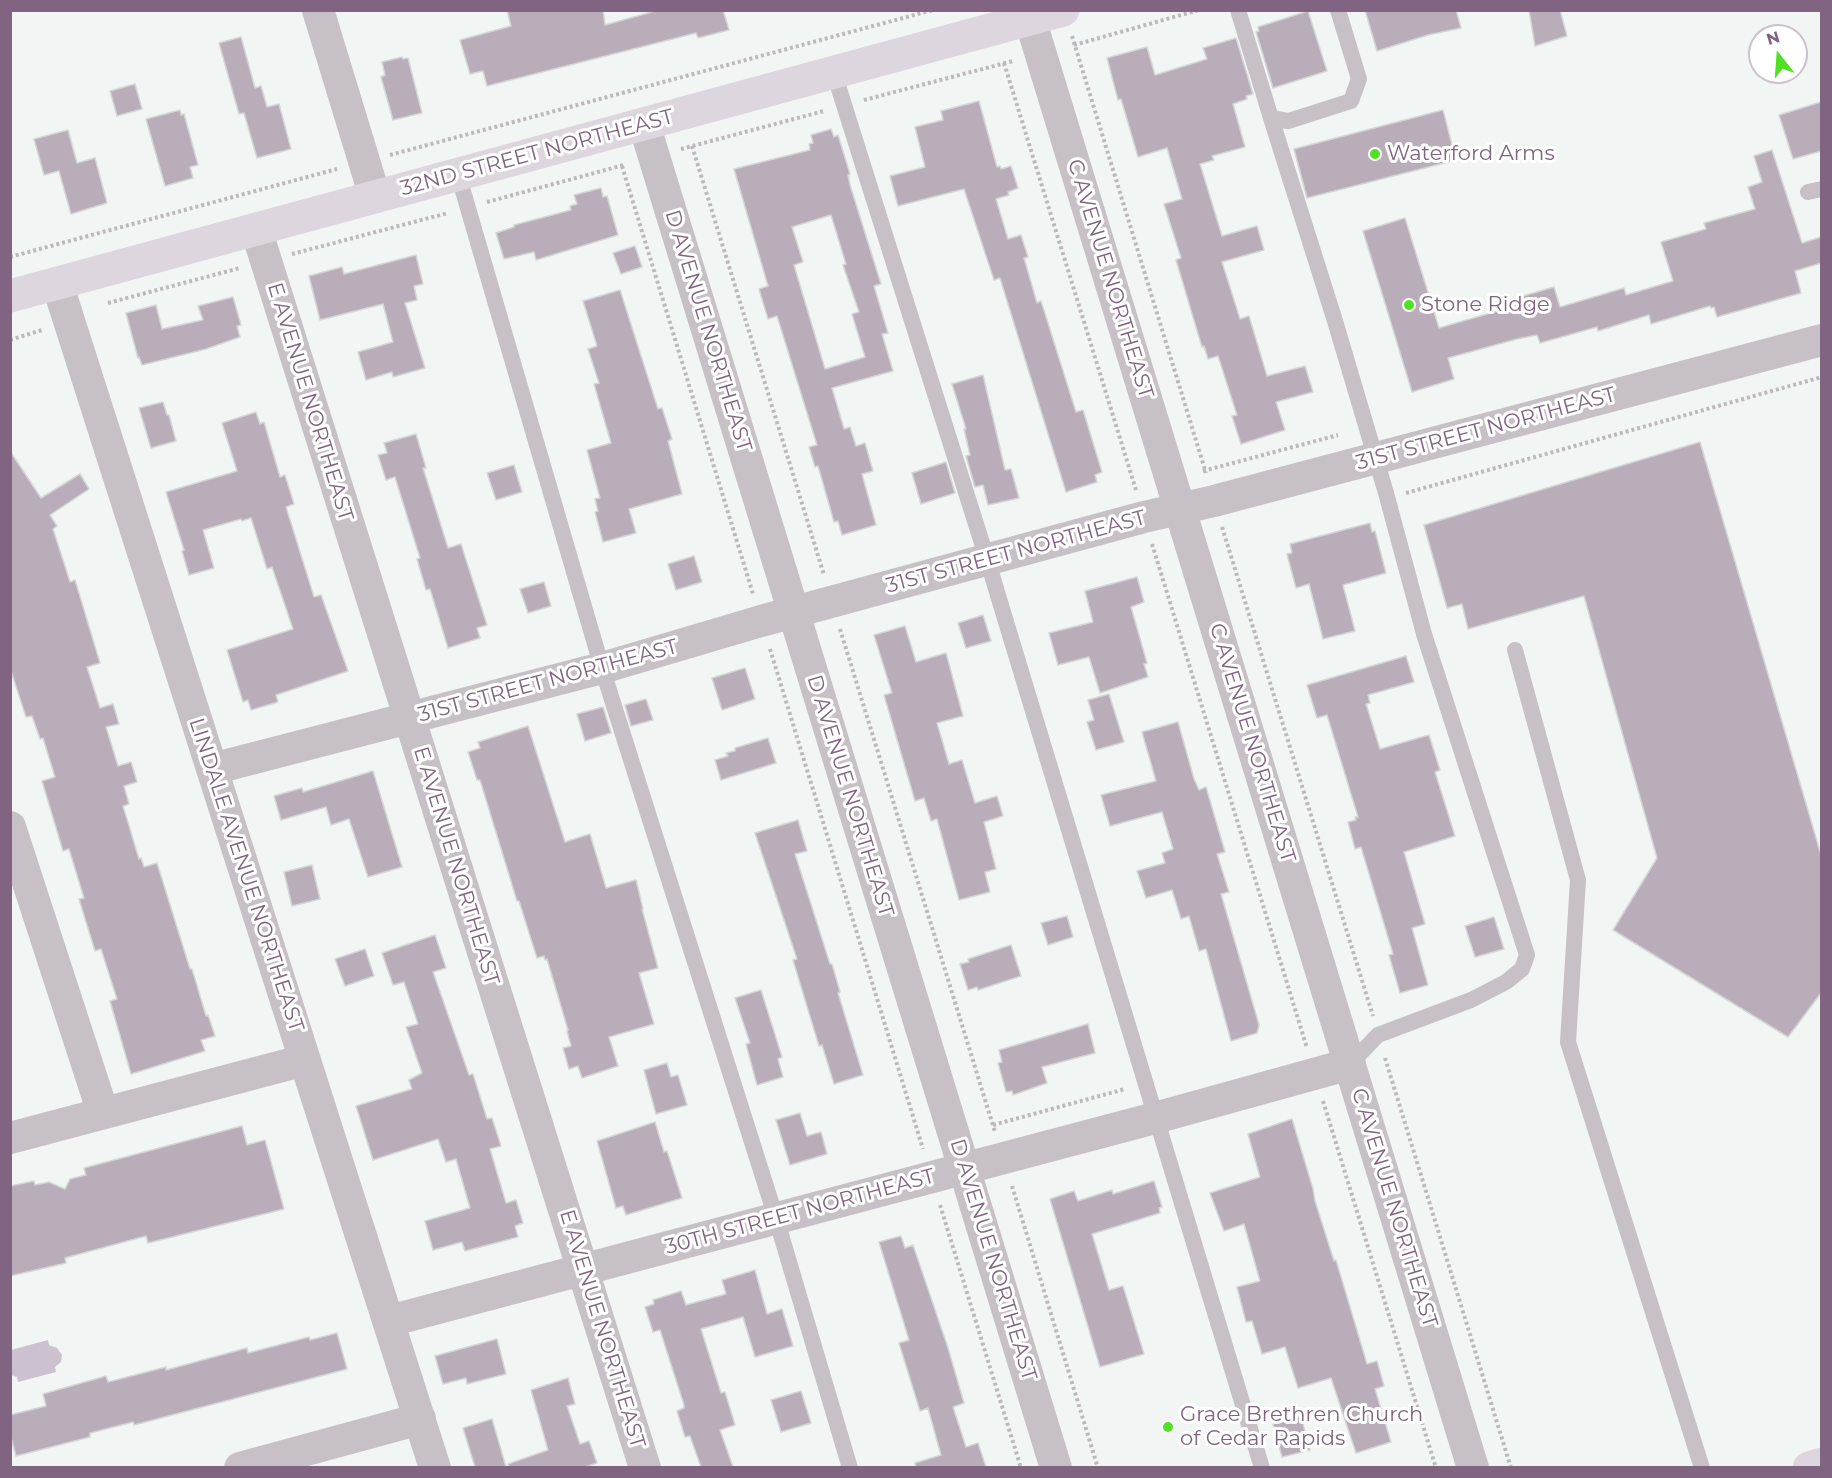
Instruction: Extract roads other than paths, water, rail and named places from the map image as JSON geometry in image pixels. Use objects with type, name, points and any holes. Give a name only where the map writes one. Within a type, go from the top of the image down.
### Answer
[{"type":"main road","name":"32ND STREET NORTHEAST","points":[[10,296],[1030,19],[1067,23]]},
{"type":"main road","points":[[1809,1467],[1821,1464]]},
{"type":"street","points":[[318,10],[375,197]]},
{"type":"street","name":"C AVENUE NORTHEAST","points":[[1030,19],[1473,1467]]},
{"type":"street","name":"D AVENUE NORTHEAST","points":[[644,124],[1056,1467]]},
{"type":"street","name":"E AVENUE NORTHEAST","points":[[256,229],[645,1467]]},
{"type":"street","name":"LINDALE AVENUE NORTHEAST","points":[[57,283],[435,1467]]},
{"type":"street","name":"31ST STREET NORTHEAST","points":[[212,769],[602,668],[987,559],[1375,459],[1821,340]]},
{"type":"street","points":[[10,827],[104,1113]]},
{"type":"street","points":[[10,1138],[305,1060]]},
{"type":"street","name":"30TH STREET NORTHEAST","points":[[388,1321],[1155,1118],[1350,1064]]},
{"type":"street","points":[[240,1467],[420,1419]]},
{"type":"lane","points":[[1238,10],[1335,321],[1386,493],[1424,634],[1527,955],[1522,969],[1506,982],[1471,1000],[1378,1035],[1350,1064]]},
{"type":"lane","points":[[1271,118],[1288,121],[1351,101],[1359,79],[1338,10]]},
{"type":"lane","points":[[834,72],[987,559],[1262,1467]]},
{"type":"lane","points":[[458,174],[602,668],[776,1218],[850,1467]]},
{"type":"lane","points":[[1515,650],[1578,880],[1568,1042],[1702,1467]]},
{"type":"place","name":"Waterford Arms","points":[[1375,154]]},
{"type":"place","name":"Stone Ridge","points":[[1409,305]]},
{"type":"place","name":"Grace Brethren Church of Cedar Rapids","points":[[1168,1427]]}]
